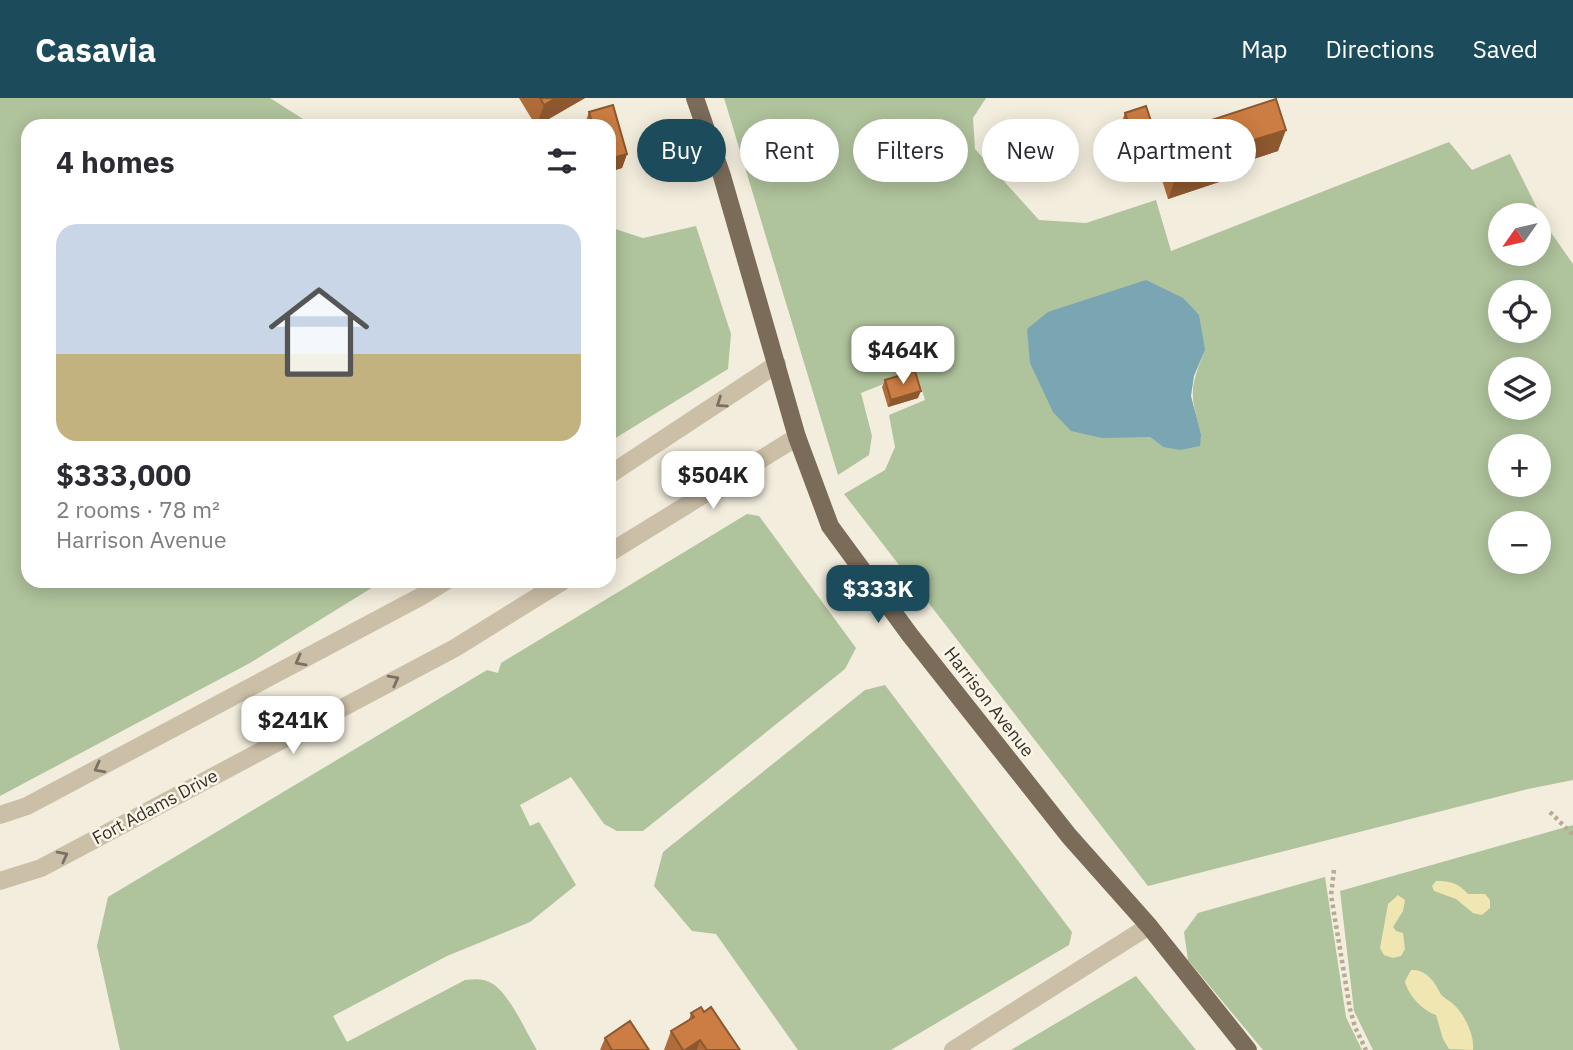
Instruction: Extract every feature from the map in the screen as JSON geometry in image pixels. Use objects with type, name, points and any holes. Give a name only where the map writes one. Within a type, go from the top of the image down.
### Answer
[{"type":"main road","name":"Harrison Avenue","points":[[695,98],[722,176],[797,437],[830,526],[910,635],[1069,836],[1149,926],[1248,1050]]},
{"type":"street","points":[[616,470],[777,364]]},
{"type":"street","points":[[616,549],[797,437]]},
{"type":"street","points":[[0,815],[40,799],[435,588]]},
{"type":"street","name":"Fort Adams Drive","points":[[0,881],[41,868],[455,648],[553,588]]},
{"type":"street","points":[[953,1050],[1149,926]]},
{"type":"path","points":[[1550,812],[1573,835]]},
{"type":"path","points":[[1335,870],[1331,894],[1350,1009],[1366,1050]]},
{"type":"green space","points":[[0,98],[270,98],[303,119],[21,119],[21,588],[372,588],[250,663],[0,796]]},
{"type":"green space","points":[[724,98],[986,98],[973,118],[975,149],[982,157],[982,182],[1005,182],[1039,220],[1086,223],[1156,200],[1171,251],[1449,142],[1472,170],[1510,154],[1534,203],[1488,203],[1488,266],[1551,266],[1551,233],[1573,264],[1573,780],[1528,789],[1148,886],[844,494],[885,470],[895,447],[889,415],[925,400],[916,371],[861,393],[872,436],[869,455],[838,475],[749,182],[839,182],[839,119],[740,119],[740,151]],"holes":[[[1205,350],[1193,392],[1201,434],[1163,447],[1150,437]]]},
{"type":"green space","points":[[696,226],[731,334],[728,369],[616,438],[616,229],[643,238]]},
{"type":"green space","points":[[747,514],[759,516],[856,648],[845,669],[643,831],[617,831],[604,824],[571,777],[520,805],[530,826],[539,822],[576,885],[530,922],[447,956],[333,1016],[347,1042],[465,980],[483,980],[493,984],[505,996],[537,1050],[120,1050],[97,946],[108,897],[487,670],[498,673],[501,663]]},
{"type":"green space","points":[[885,685],[1072,932],[1069,945],[891,1050],[798,1050],[716,934],[692,931],[654,886],[663,852],[865,690]]},
{"type":"green space","points":[[1573,825],[1573,1050],[1373,1050],[1354,1011],[1340,891]]},
{"type":"green space","points":[[1325,877],[1346,1017],[1362,1050],[1263,1050],[1188,960],[1184,932],[1198,913]]},
{"type":"green space","points":[[1136,976],[1196,1050],[1011,1050]]},
{"type":"sand","points":[[1436,881],[1454,883],[1468,894],[1485,894],[1490,900],[1490,908],[1482,915],[1473,913],[1456,899],[1434,891],[1432,886]]},
{"type":"sand","points":[[1398,895],[1405,900],[1403,911],[1393,927],[1403,933],[1405,949],[1401,956],[1393,958],[1384,955],[1380,948],[1388,904]]},
{"type":"sand","points":[[1411,970],[1429,977],[1441,995],[1461,1013],[1468,1025],[1473,1050],[1449,1049],[1436,1015],[1421,1006],[1409,991],[1405,981]]},
{"type":"water","points":[[1146,280],[1183,298],[1199,315],[1205,350],[1194,376],[1191,396],[1201,434],[1200,446],[1180,450],[1163,447],[1150,437],[1102,438],[1071,431],[1053,412],[1030,363],[1027,329],[1048,312]]},
{"type":"building","points":[[540,98],[556,98],[544,105]]},
{"type":"building","points":[[1276,99],[1286,130],[1256,139],[1256,119],[1215,119]]},
{"type":"building","points":[[613,105],[627,154],[616,157],[616,119],[591,119],[589,112]]},
{"type":"building","points":[[1146,106],[1150,119],[1127,119],[1125,113]]},
{"type":"building","points":[[915,371],[921,391],[891,400],[885,380]]},
{"type":"building","points":[[701,1007],[704,1012],[711,1007],[740,1050],[707,1050],[700,1040],[683,1050],[671,1031],[694,1017],[691,1013]]},
{"type":"building","points":[[630,1021],[649,1050],[612,1050],[605,1038]]}]
